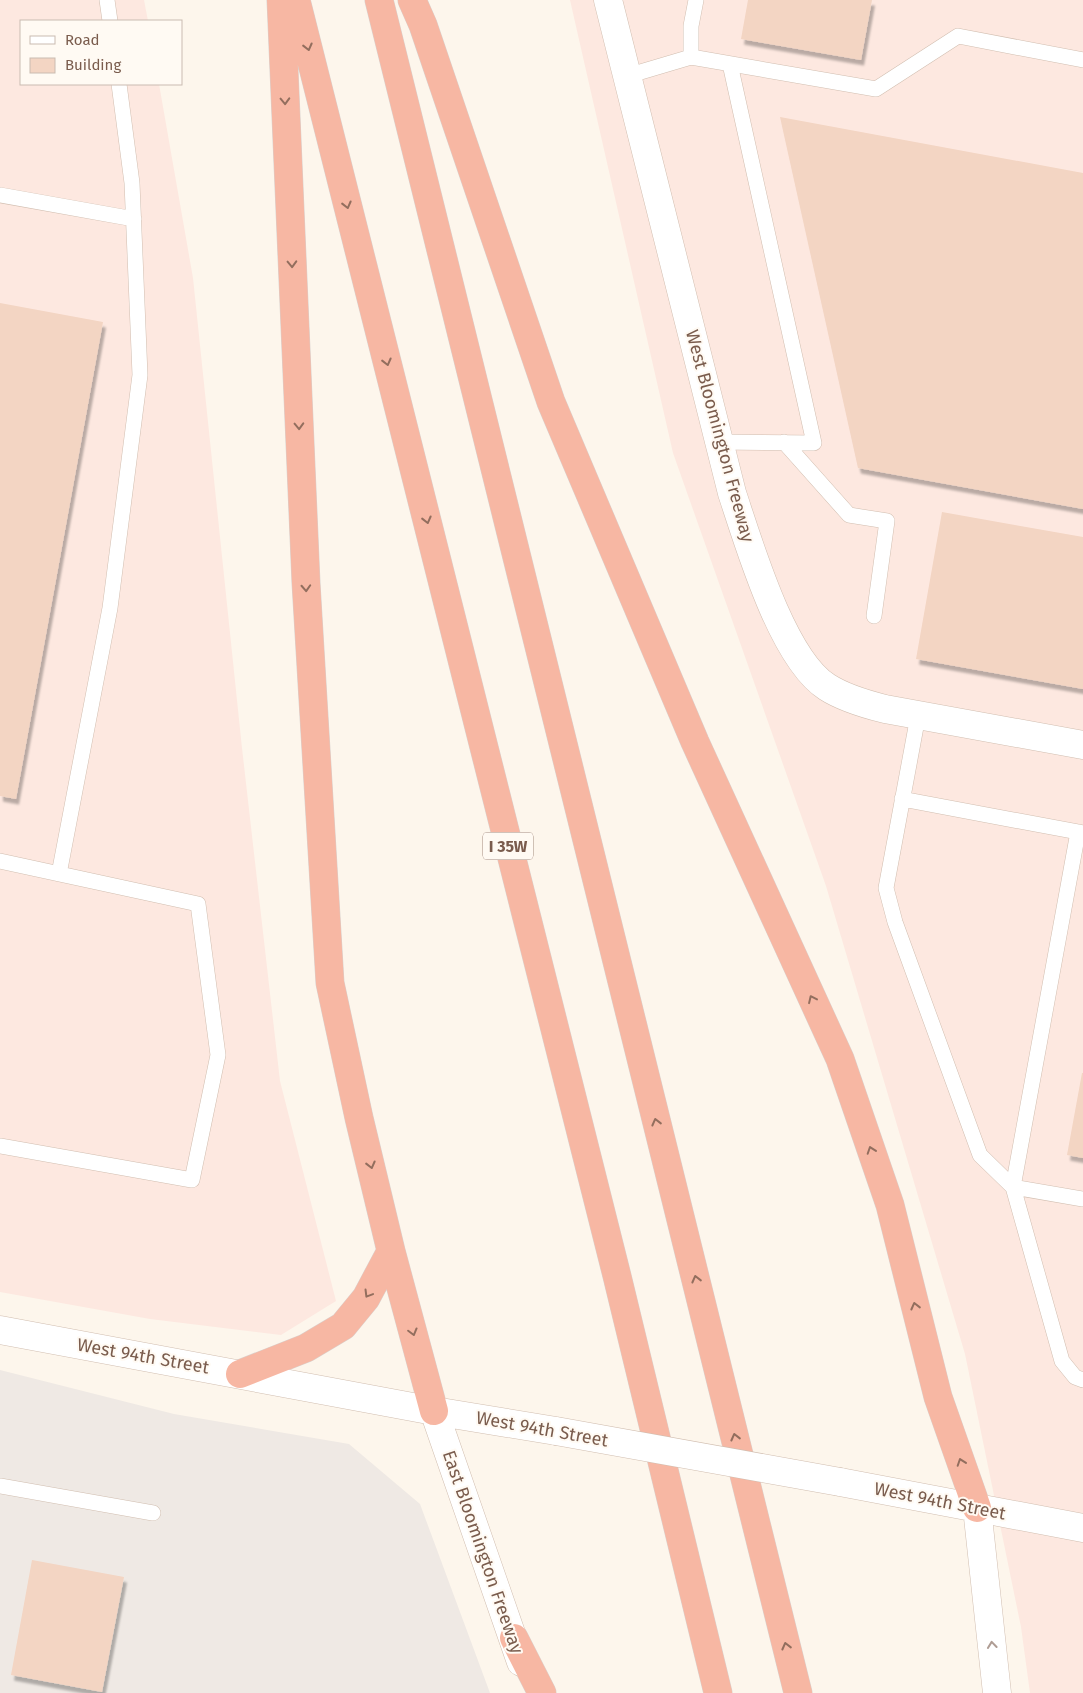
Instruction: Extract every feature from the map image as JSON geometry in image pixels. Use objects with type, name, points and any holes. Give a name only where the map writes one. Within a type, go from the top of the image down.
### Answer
[{"type":"highway","points":[[281,0],[306,583],[330,983],[359,1118],[391,1251],[434,1411]]},
{"type":"highway","name":"I 35W","points":[[296,0],[614,1267],[718,1693]]},
{"type":"highway","points":[[378,0],[798,1693]]},
{"type":"highway","points":[[412,0],[423,25],[551,402],[695,742],[840,1059],[890,1205],[938,1396],[977,1508]]},
{"type":"highway","points":[[240,1374],[306,1348],[343,1326],[366,1298],[391,1251]]},
{"type":"highway","points":[[514,1638],[542,1693]]},
{"type":"street","name":"West Bloomington Freeway","points":[[608,0],[732,493],[755,562],[789,640],[806,668],[827,687],[856,701],[918,716],[1083,745]]},
{"type":"street","name":"West 94th Street","points":[[0,1330],[434,1411],[556,1430],[1083,1528]]},
{"type":"street","name":"East Bloomington Freeway","points":[[434,1411],[514,1638],[530,1693]]},
{"type":"street","points":[[977,1508],[997,1693]]},
{"type":"lane","points":[[107,0],[110,20]]},
{"type":"lane","points":[[692,57],[691,26],[696,0]]},
{"type":"lane","points":[[627,76],[692,57],[876,89],[958,36],[1083,60]]},
{"type":"lane","points":[[719,442],[814,442],[730,64]]},
{"type":"lane","points":[[59,874],[110,608],[140,375],[132,183],[119,85]]},
{"type":"lane","points":[[0,195],[134,218]]},
{"type":"lane","points":[[784,442],[849,515],[887,521],[874,616]]},
{"type":"lane","points":[[918,716],[886,888],[895,922],[980,1155],[1013,1187],[1083,1199]]},
{"type":"lane","points":[[902,799],[1081,833],[1013,1187],[1062,1362],[1075,1377],[1083,1380]]},
{"type":"lane","points":[[0,861],[198,904],[218,1054],[192,1180],[0,1146]]},
{"type":"lane","points":[[0,1486],[153,1513]]},
{"type":"shaded area","points":[[0,0],[144,0],[148,20],[20,20],[20,85],[159,85],[193,278],[242,748],[280,1081],[336,1301],[281,1335],[150,1319],[0,1292]]},
{"type":"shaded area","points":[[570,0],[1083,0],[1083,1693],[1030,1693],[1021,1627],[965,1354],[826,886],[673,453]]},
{"type":"shaded area","points":[[0,1370],[174,1414],[349,1444],[420,1504],[490,1693],[0,1693]]},
{"type":"building","points":[[748,0],[872,0],[861,60],[741,39]]},
{"type":"building","points":[[780,117],[1083,173],[1083,509],[858,468]]},
{"type":"building","points":[[0,303],[103,322],[16,799],[0,796]]},
{"type":"building","points":[[942,512],[1083,537],[1083,689],[916,659]]},
{"type":"building","points":[[1083,1073],[1083,1158],[1067,1155]]},
{"type":"building","points":[[32,1560],[124,1577],[102,1692],[11,1675]]}]
